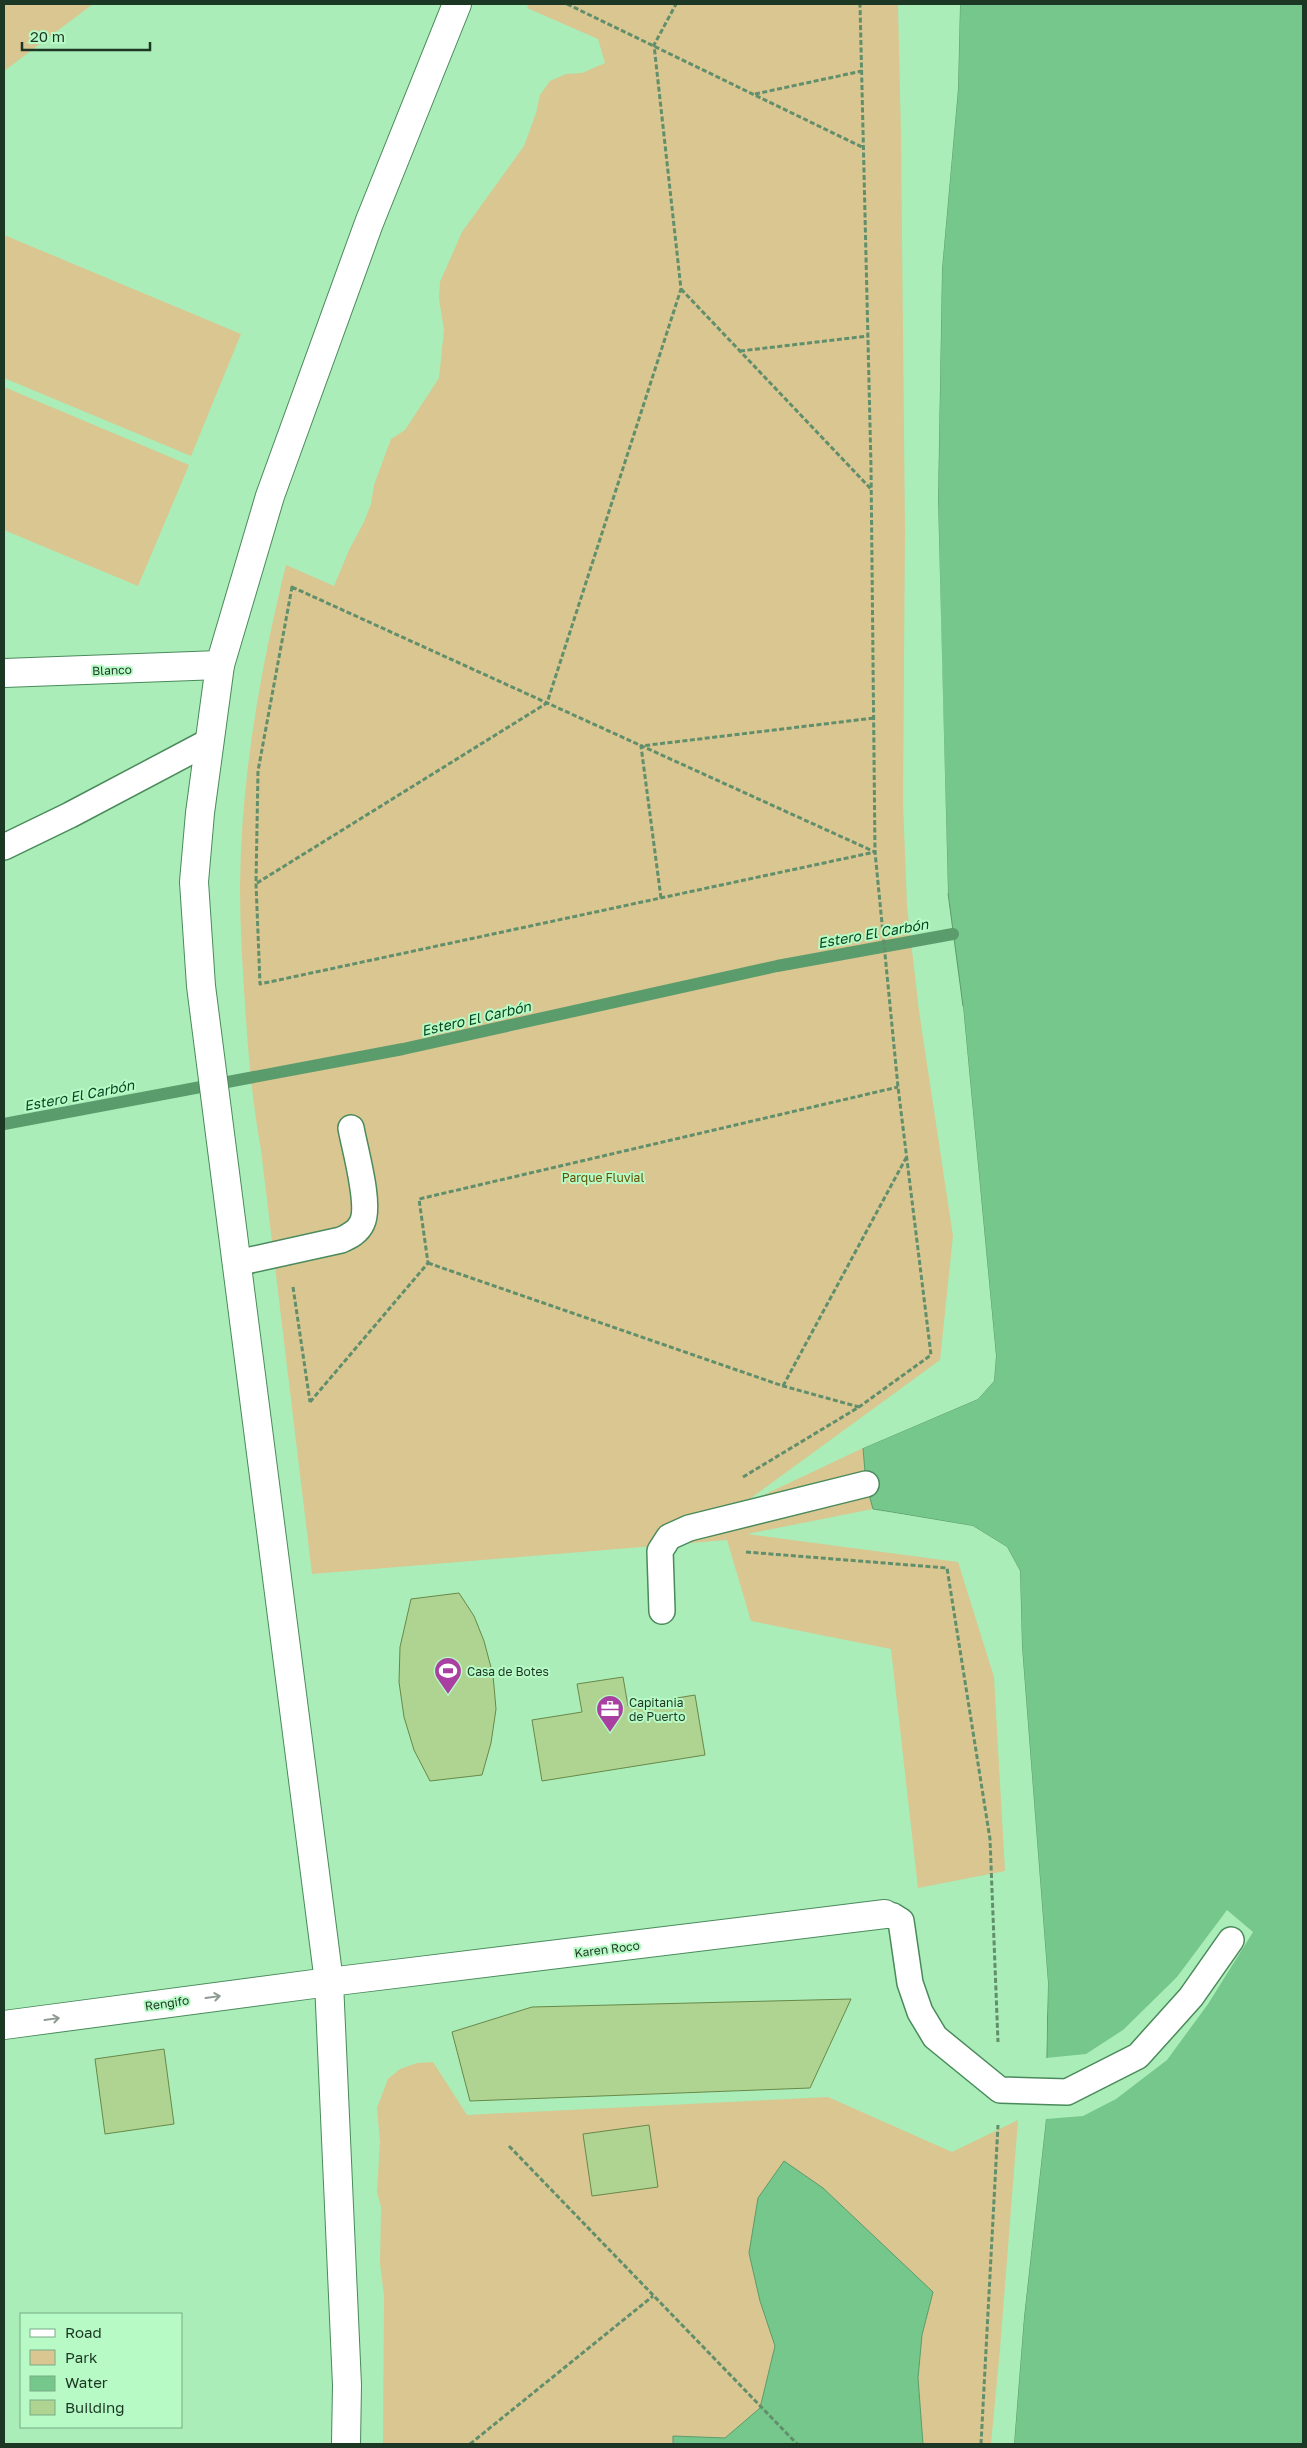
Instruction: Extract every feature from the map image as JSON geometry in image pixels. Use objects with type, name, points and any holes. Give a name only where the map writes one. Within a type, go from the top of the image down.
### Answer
[{"type":"street","points":[[346,2444],[347,2385],[330,1982],[200,986],[194,882],[220,665],[274,487],[370,223],[457,4]]},
{"type":"street","name":"Blanco","points":[[4,673],[220,665]]},
{"type":"street","name":"Karen Roco","points":[[330,1982],[885,1914]]},
{"type":"street","name":"Rengifo","points":[[4,2025],[330,1982]]},
{"type":"lane","points":[[4,846],[54,823],[210,741]]},
{"type":"lane","points":[[237,1264],[342,1240],[353,1234],[362,1224],[366,1204],[351,1128]]},
{"type":"lane","points":[[662,1611],[660,1551],[668,1537],[689,1528],[730,1517],[866,1484]]},
{"type":"lane","points":[[885,1914],[901,1921],[910,1983],[920,2012],[935,2037],[1000,2090],[1067,2092],[1138,2056],[1191,1997],[1231,1940]]},
{"type":"path","points":[[567,4],[864,148]]},
{"type":"path","points":[[256,883],[547,703],[681,289],[654,45],[676,4]]},
{"type":"path","points":[[860,4],[872,489],[875,852],[898,1087],[931,1355],[859,1407],[725,1488],[739,1552],[947,1568],[990,1839],[1000,2090],[981,2444]]},
{"type":"path","points":[[754,94],[862,70]]},
{"type":"path","points":[[681,289],[872,489]]},
{"type":"path","points":[[740,351],[868,336]]},
{"type":"path","points":[[292,587],[641,746],[875,852],[260,984],[256,883],[258,771],[292,587]]},
{"type":"path","points":[[641,746],[874,718]]},
{"type":"path","points":[[641,746],[661,898]]},
{"type":"path","points":[[289,1251],[310,1402],[428,1263],[419,1199],[898,1087]]},
{"type":"path","points":[[783,1386],[906,1157]]},
{"type":"path","points":[[428,1263],[783,1386],[859,1407]]},
{"type":"path","points":[[509,2146],[797,2444]]},
{"type":"path","points":[[470,2444],[653,2296]]},
{"type":"green space","points":[[4,4],[93,4],[4,71]]},
{"type":"green space","name":"Parque Fluvial","points":[[529,4],[898,4],[905,530],[903,802],[907,906],[919,1011],[953,1236],[940,1360],[740,1506],[863,1448],[866,1484],[873,1509],[747,1534],[958,1562],[994,1677],[1005,1871],[918,1888],[891,1649],[751,1621],[727,1540],[312,1574],[250,1068],[246,1019],[240,887],[241,846],[248,765],[260,685],[286,565],[334,586],[371,504],[374,485],[391,439],[405,430],[439,378],[444,330],[439,299],[440,282],[462,232],[524,146],[536,113],[540,95],[550,81],[566,74],[582,73],[605,63],[598,39],[527,8]]},
{"type":"green space","points":[[4,235],[241,334],[191,456],[4,378]]},
{"type":"green space","points":[[4,387],[189,465],[138,586],[4,530]]},
{"type":"green space","points":[[433,2062],[467,2115],[828,2097],[952,2152],[1018,2120],[991,2444],[383,2444],[384,2296],[380,2263],[381,2207],[377,2192],[380,2142],[377,2108],[388,2079],[400,2069],[417,2063]]},
{"type":"water","points":[[960,4],[1303,4],[1303,2444],[1014,2444],[1024,2318],[1046,2119],[1048,1983],[1022,1647],[1020,1571],[1007,1547],[973,1526],[873,1509],[866,1484],[863,1448],[978,1399],[994,1381],[996,1356],[963,1006],[948,893],[941,645],[938,499],[942,269],[958,89]]},
{"type":"water","points":[[784,2161],[823,2188],[933,2292],[922,2335],[918,2378],[923,2444],[673,2444],[673,2436],[725,2438],[760,2408],[775,2346],[760,2301],[749,2253],[758,2198]]},
{"type":"pier","points":[[957,4],[960,4],[958,89],[942,269],[938,499],[948,893],[946,894],[935,499],[940,269],[955,89]]},
{"type":"pier","points":[[963,1006],[996,1356],[994,1381],[978,1399],[861,1449],[862,1445],[976,1397],[992,1380],[993,1356],[961,1007]]},
{"type":"pier","points":[[871,1509],[973,1526],[1007,1547],[1020,1571],[1022,1647],[1048,1983],[1046,2058],[1086,2054],[1123,2030],[1177,1977],[1227,1910],[1253,1932],[1208,2004],[1167,2060],[1116,2099],[1083,2116],[1046,2119],[1024,2317],[1014,2444],[1011,2444],[1021,2317],[1043,2119],[1045,1984],[1020,1647],[1017,1572],[1005,1548],[972,1529]]},
{"type":"building","name":"Casa de Botes","points":[[459,1593],[474,1616],[484,1641],[493,1675],[496,1709],[491,1743],[482,1775],[430,1781],[414,1750],[404,1717],[399,1682],[400,1647],[411,1599]]},
{"type":"building","points":[[623,1677],[628,1706],[695,1695],[705,1755],[542,1781],[532,1720],[582,1712],[577,1684]]},
{"type":"building","points":[[851,1999],[810,2088],[470,2101],[452,2032],[532,2007]]},
{"type":"building","points":[[164,2049],[174,2124],[105,2134],[95,2059]]},
{"type":"building","points":[[649,2125],[658,2187],[592,2196],[583,2134]]},
{"type":"waterway","name":"Estero El Carbón","points":[[4,1124],[403,1049],[777,966],[953,934]]},
{"type":"place","name":"Casa de Botes","points":[[448,1695]]},
{"type":"place","name":"Capitania de Puerto","points":[[610,1733]]}]
